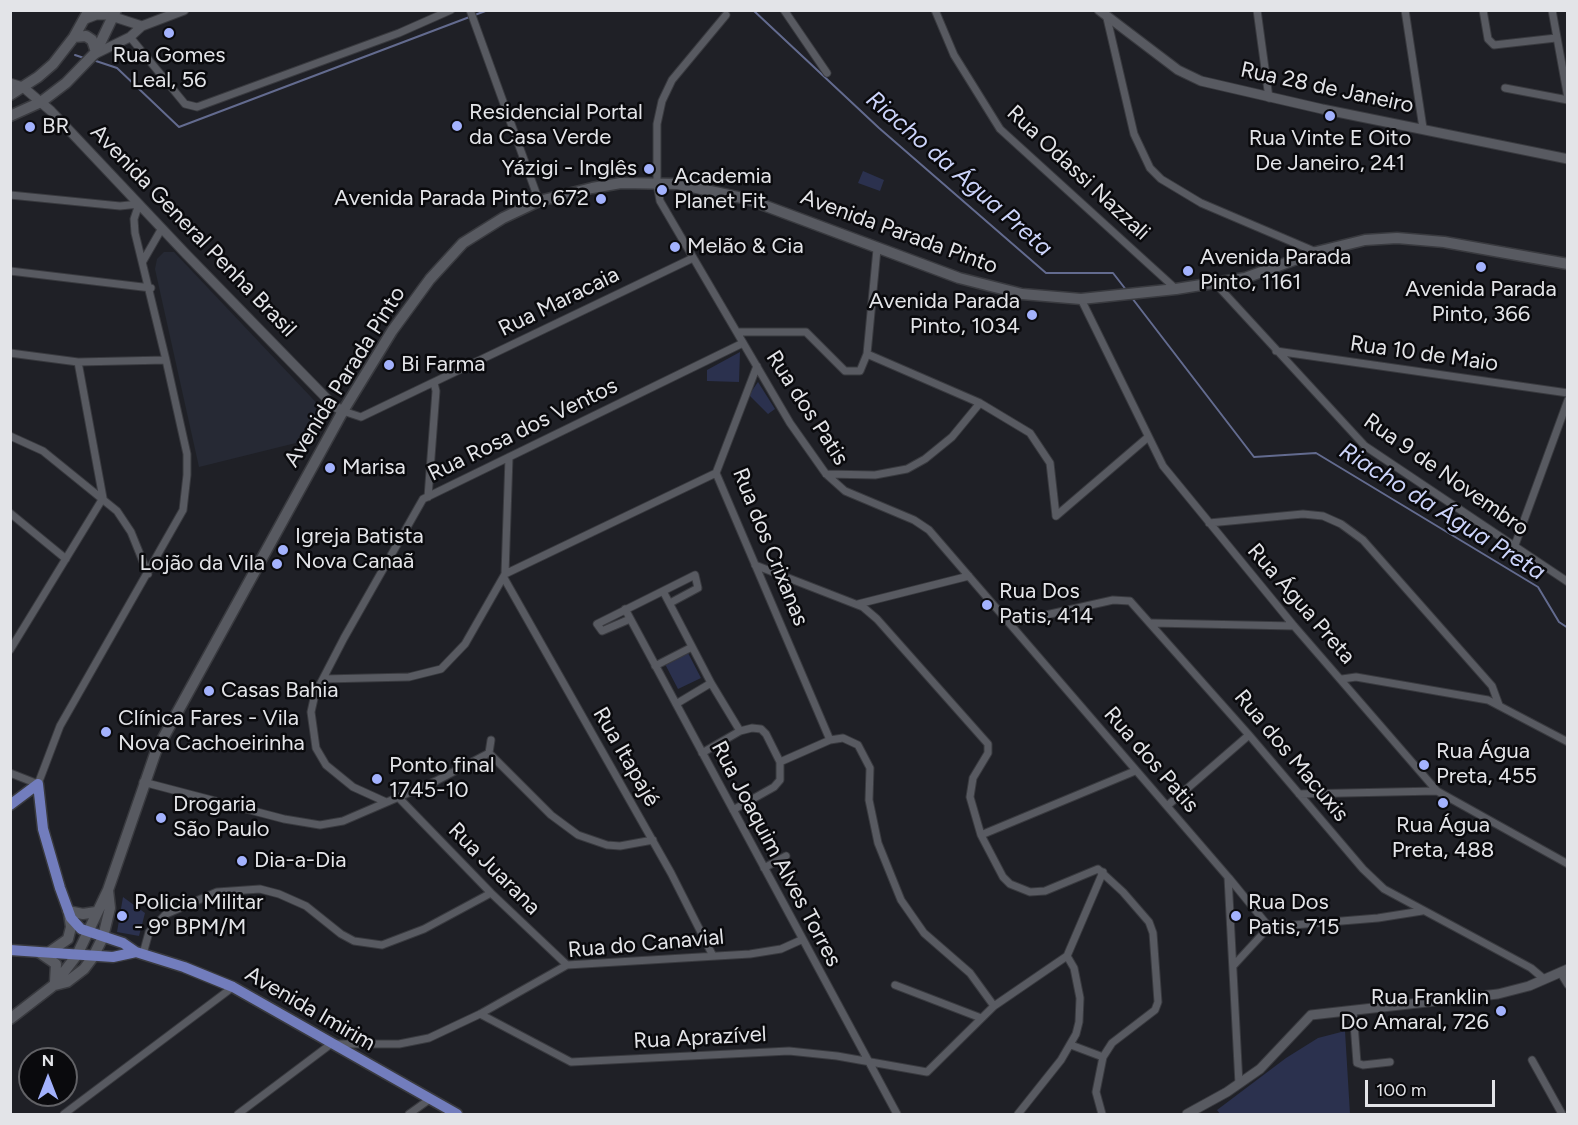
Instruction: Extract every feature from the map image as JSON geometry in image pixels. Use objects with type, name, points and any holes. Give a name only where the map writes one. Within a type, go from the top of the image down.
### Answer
[{"type":"main road","points":[[10,116],[41,102],[66,83],[94,53],[115,14]]},
{"type":"main road","points":[[10,95],[53,64],[74,37],[86,15]]},
{"type":"main road","points":[[74,37],[86,36],[92,40],[94,53]]},
{"type":"main road","name":"Avenida Parada Pinto","points":[[54,985],[77,955],[108,890],[143,782],[156,751],[343,411],[402,316],[463,243],[478,232],[539,201],[621,183],[657,183],[696,187],[747,199],[877,249],[997,289],[1022,294],[1081,298],[1215,283],[1272,270],[1316,252],[1365,240],[1397,238],[1454,243],[1568,264]]},
{"type":"main road","points":[[10,805],[38,784],[44,829],[71,927],[68,939],[43,952],[56,964],[58,974],[54,985],[10,1018]]},
{"type":"main road","name":"Avenida Parada Pinto","points":[[54,985],[75,976],[93,957],[103,937],[110,902],[108,890]]},
{"type":"main road","points":[[68,911],[84,914],[96,912]]},
{"type":"main road","points":[[68,911],[76,925],[87,932]]},
{"type":"main road","name":"Avenida Imirim","points":[[87,932],[123,943],[139,953],[184,967],[233,987],[458,1114]]},
{"type":"main road","name":"Avenida Imirim","points":[[10,950],[93,957],[119,957],[139,953]]},
{"type":"street","points":[[94,53],[130,37],[142,26],[184,10]]},
{"type":"street","points":[[130,37],[185,104],[190,107],[205,105],[451,10]]},
{"type":"street","points":[[470,10],[539,201]]},
{"type":"street","points":[[784,10],[827,73]]},
{"type":"street","name":"Rua Odassi Nazzali","points":[[936,10],[954,55],[1000,129],[1176,289]]},
{"type":"street","points":[[1257,10],[1269,98]]},
{"type":"street","points":[[1405,10],[1423,128]]},
{"type":"street","points":[[1483,10],[1488,39],[1494,45],[1556,38]]},
{"type":"street","points":[[1504,88],[1568,99],[1552,10]]},
{"type":"street","points":[[1103,12],[1134,134],[1150,168],[1161,179],[1201,203],[1316,252]]},
{"type":"street","name":"Rua 28 de Janeiro","points":[[1103,12],[1190,77],[1269,98],[1568,159]]},
{"type":"street","points":[[86,15],[115,14],[142,26]]},
{"type":"street","name":"Rua dos Patis","points":[[726,15],[672,80],[662,101],[657,124],[657,183],[660,201],[790,423],[826,474],[846,491],[921,523],[1010,623],[1269,927]]},
{"type":"street","name":"Avenida General Penha Brasil","points":[[10,83],[23,87],[41,102],[334,405],[343,411]]},
{"type":"street","points":[[10,195],[120,206],[140,204],[134,219],[135,233],[151,288],[187,454],[183,510],[60,726],[45,759],[38,784],[10,773]]},
{"type":"street","points":[[143,261],[162,228]]},
{"type":"street","points":[[737,332],[806,332],[837,364],[850,373],[863,368],[867,354],[877,249]]},
{"type":"street","name":"Rua Maracaia","points":[[343,411],[361,417],[693,258]]},
{"type":"street","points":[[10,271],[151,288]]},
{"type":"street","name":"Rua 9 de Novembro","points":[[1215,283],[1365,446],[1568,582]]},
{"type":"street","name":"Rua Água Preta","points":[[1081,298],[1148,438],[1175,483],[1294,626],[1437,791],[1568,864]]},
{"type":"street","name":"Rua Rosa dos Ventos","points":[[386,802],[352,787],[326,765],[316,748],[311,712],[323,679],[423,499],[744,343]]},
{"type":"street","name":"Rua 10 de Maio","points":[[1276,351],[1568,393]]},
{"type":"street","points":[[10,353],[78,362],[166,360]]},
{"type":"street","points":[[867,354],[980,403],[1012,420],[1030,433],[1042,448],[1054,480],[1056,516],[1148,438]]},
{"type":"street","points":[[10,650],[102,498],[78,362]]},
{"type":"street","name":"Rua dos Crixanas","points":[[757,366],[716,473],[830,740]]},
{"type":"street","points":[[428,497],[436,391],[434,383]]},
{"type":"street","points":[[1515,545],[1568,400]]},
{"type":"street","points":[[826,474],[875,476],[907,469],[925,459],[952,437],[980,403]]},
{"type":"street","points":[[10,436],[43,451],[102,498],[124,520],[148,574]]},
{"type":"street","points":[[323,679],[410,677],[441,669],[465,644],[505,576],[509,457]]},
{"type":"street","points":[[505,576],[716,473]]},
{"type":"street","points":[[1209,524],[1303,514],[1323,516],[1341,524],[1363,540],[1492,687],[1499,705]]},
{"type":"street","points":[[11,515],[66,559]]},
{"type":"street","points":[[755,565],[858,604],[877,619],[987,744],[988,753],[970,788],[974,816],[981,835],[1003,876],[1020,890],[1045,891],[1096,869],[1123,892],[1152,928],[1158,1002],[1155,1010],[1112,1043],[1102,1057],[1096,1092],[1102,1114]]},
{"type":"street","name":"Rua Itapajé","points":[[505,576],[653,840],[712,956]]},
{"type":"street","points":[[630,619],[602,631],[597,624],[694,576],[698,588],[670,603]]},
{"type":"street","points":[[858,604],[969,576]]},
{"type":"street","points":[[663,591],[711,683],[740,731]]},
{"type":"street","name":"Rua dos Macuxis","points":[[1010,623],[1126,599],[1152,623],[1363,869],[1384,889],[1531,969],[1544,979]]},
{"type":"street","name":"Rua Joaquim Alves Torres","points":[[625,609],[801,940],[897,1114]]},
{"type":"street","points":[[1152,623],[1294,626]]},
{"type":"street","points":[[656,666],[692,647]]},
{"type":"street","points":[[1342,680],[1356,676],[1488,700],[1568,742]]},
{"type":"street","points":[[676,704],[711,683]]},
{"type":"street","points":[[702,753],[740,731],[761,729],[780,762],[780,780],[774,787],[733,810]]},
{"type":"street","points":[[1167,806],[1249,735]]},
{"type":"street","points":[[490,740],[489,753],[551,815],[578,835],[606,845],[621,846],[653,840]]},
{"type":"street","points":[[780,762],[830,740],[851,740],[866,757],[870,768],[869,800],[878,843],[901,900],[924,933],[970,973],[994,1006]]},
{"type":"street","points":[[143,782],[284,819],[320,825],[343,820],[436,781],[489,753]]},
{"type":"street","points":[[981,835],[1135,771]]},
{"type":"street","points":[[1299,794],[1437,791]]},
{"type":"street","name":"Rua Juarana","points":[[398,797],[490,893],[567,965]]},
{"type":"street","points":[[764,868],[786,856]]},
{"type":"street","points":[[895,985],[981,1018],[994,1006],[1066,956],[1102,872]]},
{"type":"street","points":[[1228,877],[1239,1084]]},
{"type":"street","points":[[139,953],[148,932],[166,914],[217,892],[260,889],[279,894],[306,906],[341,934],[354,941],[382,945],[424,929],[490,893]]},
{"type":"street","points":[[1234,965],[1269,927],[1378,918],[1423,911]]},
{"type":"street","name":"Rua do Canavial","points":[[331,1044],[399,1044],[429,1038],[480,1014],[567,965],[765,953],[801,940]]},
{"type":"street","points":[[1018,1114],[1071,1045],[1081,1009],[1074,968],[1066,956]]},
{"type":"street","points":[[1187,1114],[1260,1069],[1307,1018],[1317,1014],[1498,994],[1529,986],[1564,971],[1568,985]]},
{"type":"street","points":[[64,1114],[233,987]]},
{"type":"street","points":[[1353,1010],[1357,1063],[1390,1062]]},
{"type":"street","name":"Rua Aprazível","points":[[480,1014],[571,1062],[789,1051],[921,1072],[932,1070],[981,1018]]},
{"type":"street","points":[[238,1114],[331,1044]]},
{"type":"street","points":[[361,1061],[366,1044]]},
{"type":"street","points":[[1071,1045],[1102,1057]]},
{"type":"street","points":[[1532,1060],[1562,1114]]},
{"type":"street","points":[[409,1114],[429,1099]]},
{"type":"shaded area","points":[[863,171],[884,180],[880,191],[858,183]]},
{"type":"shaded area","points":[[164,252],[174,252],[327,414],[312,439],[199,467],[155,269],[157,259]]},
{"type":"shaded area","points":[[740,352],[739,382],[707,381],[707,370]]},
{"type":"shaded area","points":[[758,382],[775,409],[768,414],[749,395]]},
{"type":"shaded area","points":[[688,653],[701,678],[678,689],[665,664]]},
{"type":"shaded area","points":[[123,897],[145,913],[139,936],[117,932]]},
{"type":"shaded area","points":[[1345,1031],[1350,1114],[1220,1114],[1217,1110],[1286,1058],[1318,1038]]},
{"type":"waterway","name":"Riacho da Água Preta","points":[[93,60],[117,68],[179,127],[488,10]]},
{"type":"waterway","name":"Riacho da Água Preta","points":[[753,10],[879,128],[1046,273],[1113,273],[1127,291]]},
{"type":"waterway","name":"Riacho da Água Preta","points":[[75,55],[84,58]]},
{"type":"waterway","name":"Riacho da Água Preta","points":[[1132,298],[1254,457],[1316,453],[1538,587],[1559,622],[1568,628]]},
{"type":"place","name":"Rua Gomes Leal, 56","points":[[169,33]]},
{"type":"place","name":"Rua Vinte E Oito De Janeiro, 241","points":[[1330,116]]},
{"type":"place","name":"Residencial Portal da Casa Verde","points":[[457,126]]},
{"type":"place","name":"BR","points":[[30,127]]},
{"type":"place","name":"Yázigi - Inglês","points":[[649,169]]},
{"type":"place","name":"Academia Planet Fit","points":[[662,190]]},
{"type":"place","name":"Avenida Parada Pinto, 672","points":[[601,199]]},
{"type":"place","name":"Melão & Cia","points":[[675,247]]},
{"type":"place","name":"Avenida Parada Pinto, 366","points":[[1481,267]]},
{"type":"place","name":"Avenida Parada Pinto, 1161","points":[[1188,271]]},
{"type":"place","name":"Avenida Parada Pinto, 1034","points":[[1032,315]]},
{"type":"place","name":"Bi Farma","points":[[389,365]]},
{"type":"place","name":"Marisa","points":[[330,468]]},
{"type":"place","name":"Igreja Batista Nova Canaã","points":[[283,550]]},
{"type":"place","name":"Lojão da Vila","points":[[277,564]]},
{"type":"place","name":"Rua Dos Patis, 414","points":[[987,605]]},
{"type":"place","name":"Casas Bahia","points":[[209,691]]},
{"type":"place","name":"Clínica Fares - Vila Nova Cachoeirinha","points":[[106,732]]},
{"type":"place","name":"Rua Água Preta, 455","points":[[1424,765]]},
{"type":"place","name":"Ponto final 1745-10","points":[[377,779]]},
{"type":"place","name":"Rua Água Preta, 488","points":[[1443,803]]},
{"type":"place","name":"Drogaria São Paulo","points":[[161,818]]},
{"type":"place","name":"Dia-a-Dia","points":[[242,861]]},
{"type":"place","name":"Policia Militar - 9º BPM/M","points":[[122,916]]},
{"type":"place","name":"Rua Dos Patis, 715","points":[[1236,916]]},
{"type":"place","name":"Rua Franklin Do Amaral, 726","points":[[1501,1011]]}]
